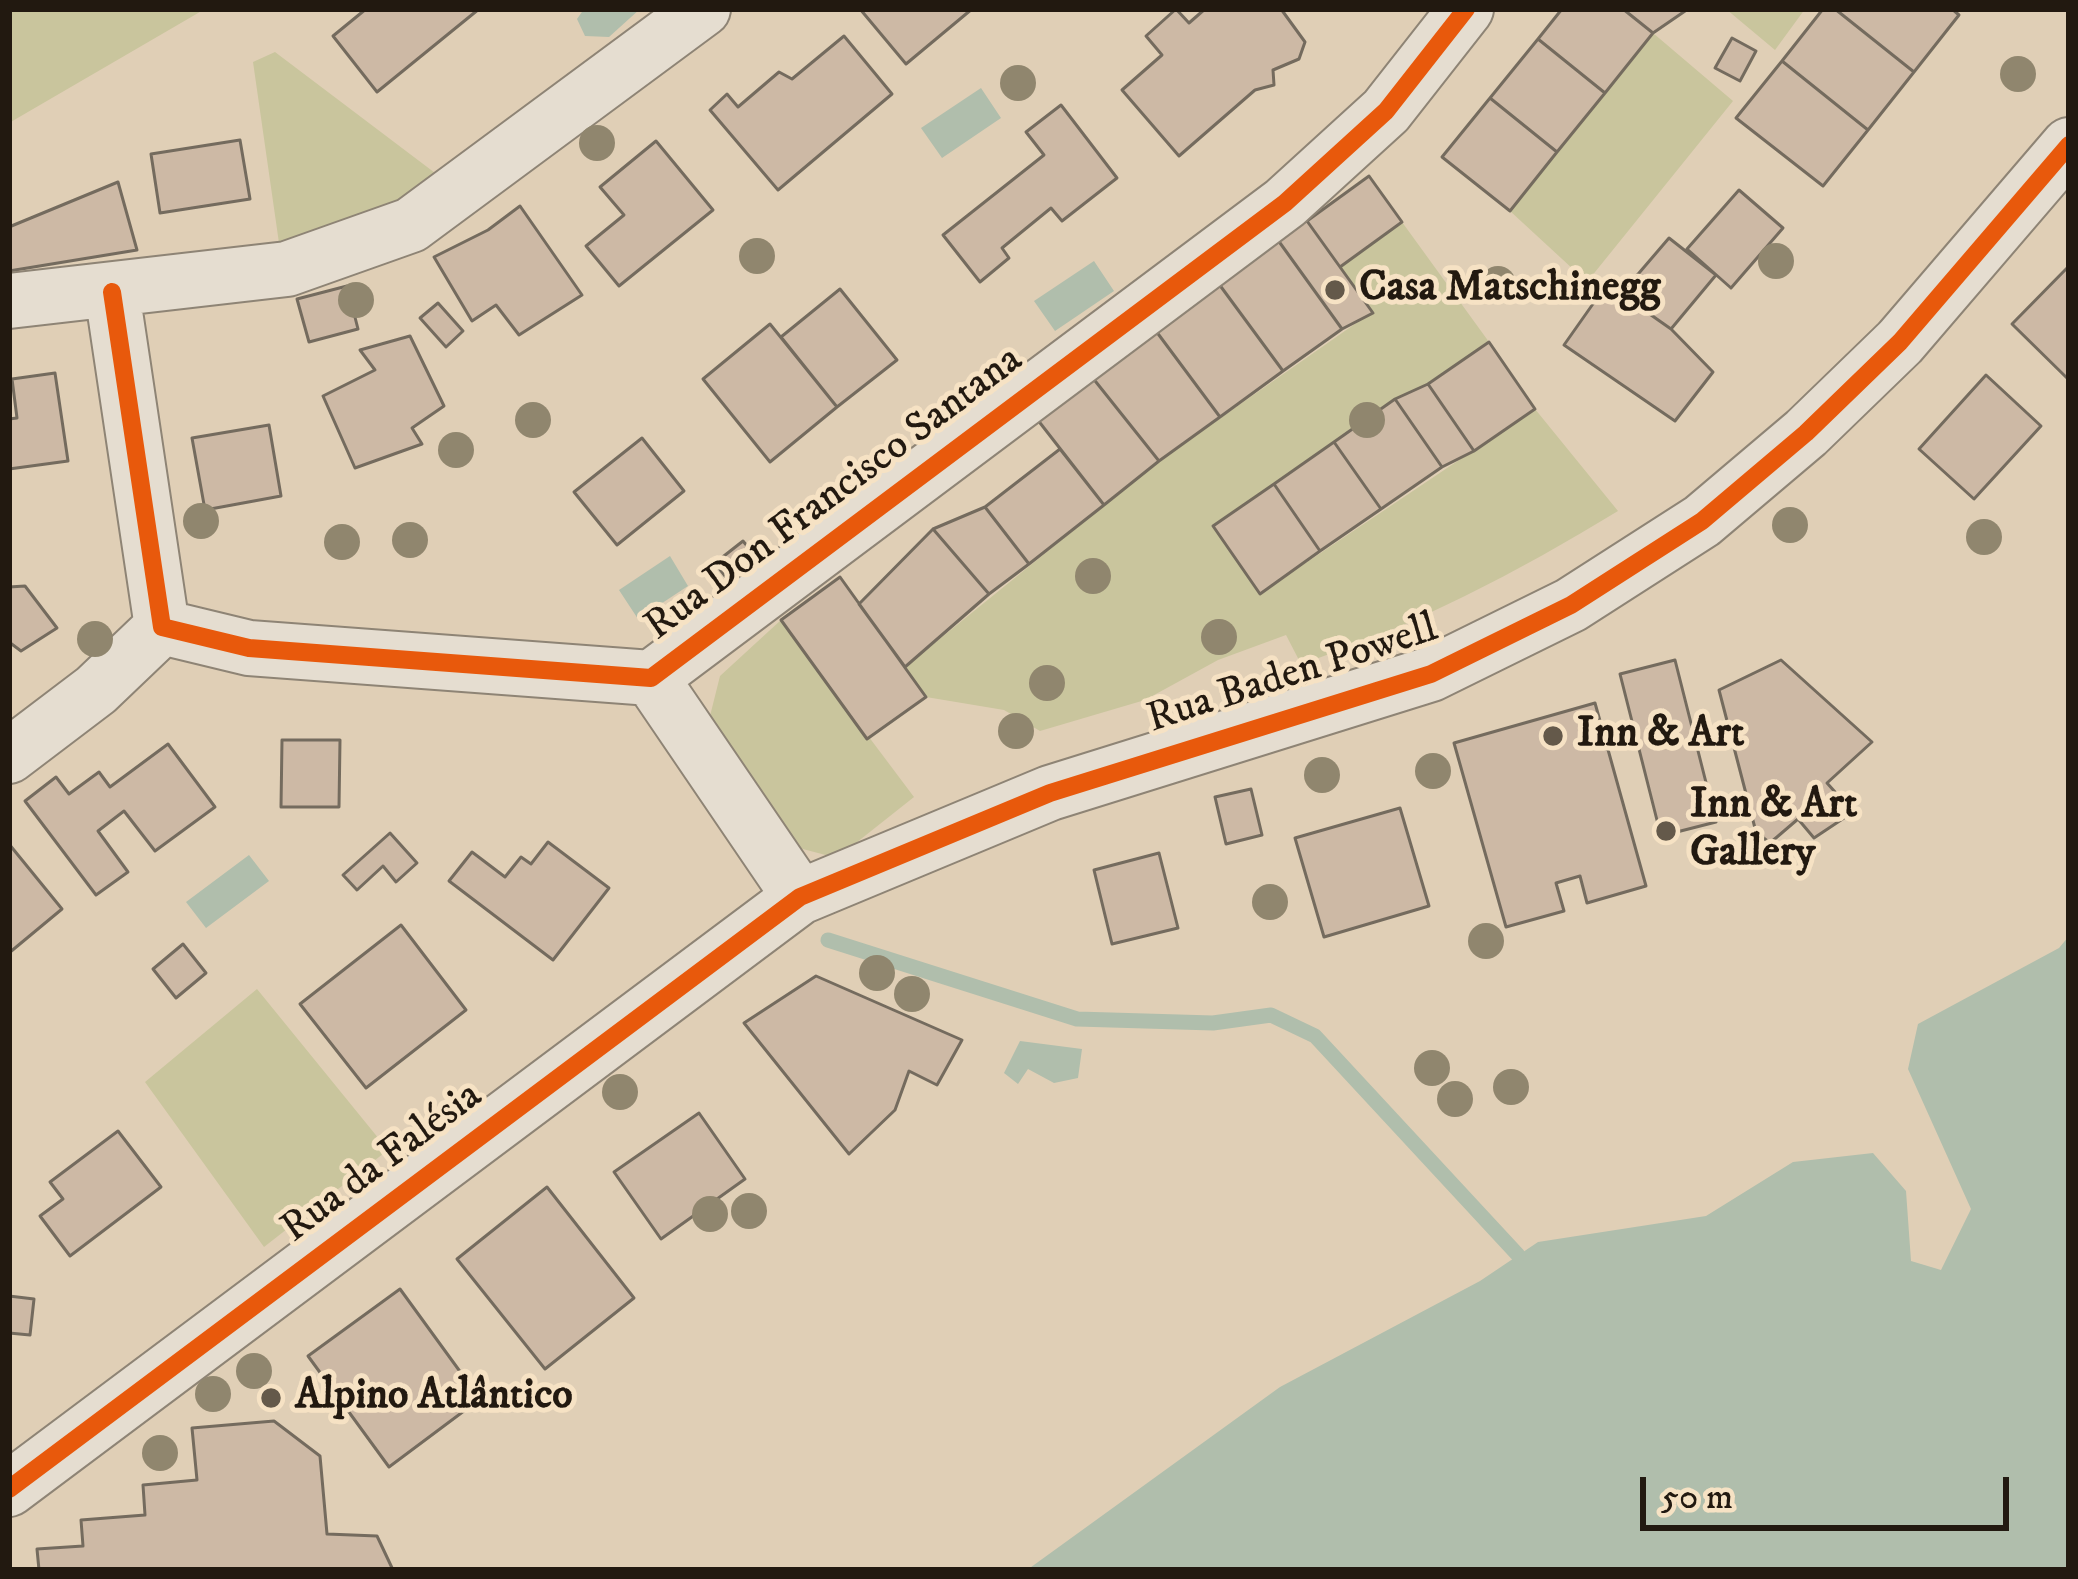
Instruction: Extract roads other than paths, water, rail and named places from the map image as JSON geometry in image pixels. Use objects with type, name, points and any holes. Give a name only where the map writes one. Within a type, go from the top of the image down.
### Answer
[{"type":"street","points":[[9,301],[287,269],[411,225],[704,9]]},
{"type":"street","name":"Rua Don Francisco Santana","points":[[162,627],[249,648],[651,678],[1286,203],[1386,111],[1466,9]]},
{"type":"street","name":"Rua Baden Powell","points":[[800,897],[1050,793],[1431,674],[1570,604],[1702,521],[1806,434],[1900,342],[2069,145]]},
{"type":"street","points":[[9,756],[96,690],[162,627],[112,292]]},
{"type":"street","points":[[651,678],[800,897]]},
{"type":"street","name":"Rua da Falésia","points":[[9,1489],[800,897]]},
{"type":"waterway","points":[[828,940],[1077,1019],[1213,1023],[1271,1015],[1315,1036],[1518,1255]]},
{"type":"place","name":"Casa Matschinegg","points":[[1335,290]]},
{"type":"place","name":"Inn & Art","points":[[1553,736]]},
{"type":"place","name":"Inn & Art Gallery","points":[[1666,831]]},
{"type":"place","name":"Alpino Atlântico","points":[[271,1398]]}]
